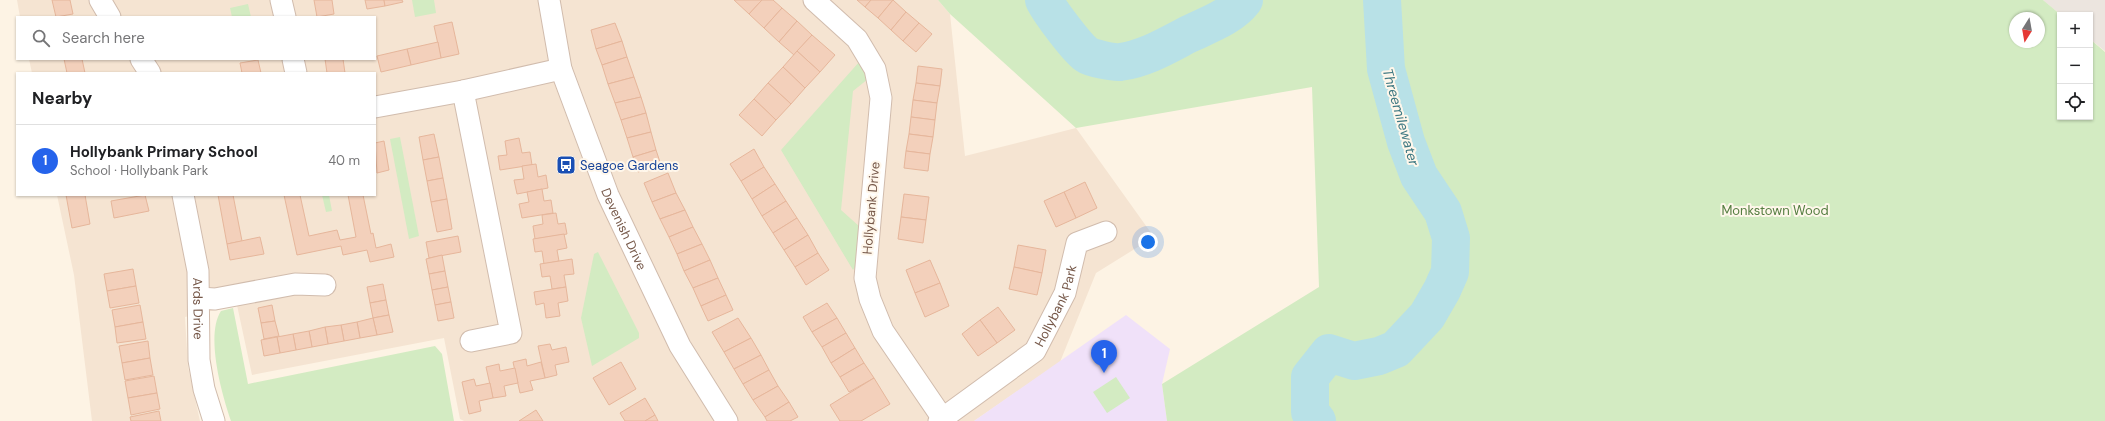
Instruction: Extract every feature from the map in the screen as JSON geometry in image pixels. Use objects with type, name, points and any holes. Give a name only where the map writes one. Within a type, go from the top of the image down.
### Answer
[{"type":"street","points":[[100,0],[109,16]]},
{"type":"street","points":[[281,0],[285,16]]},
{"type":"street","name":"Devenish Drive","points":[[549,0],[561,69],[608,195],[680,346],[727,421]]},
{"type":"street","name":"Hollybank Drive","points":[[814,0],[857,39],[875,69],[881,98],[865,278],[870,299],[883,331],[941,420]]},
{"type":"street","points":[[142,60],[149,72]]},
{"type":"street","points":[[293,60],[296,72]]},
{"type":"street","points":[[376,107],[462,92],[561,69]]},
{"type":"street","points":[[462,92],[511,333],[471,341]]},
{"type":"street","name":"Ards Drive","points":[[183,196],[198,271],[200,298],[199,360],[204,389],[214,421]]},
{"type":"street","name":"Hollybank Park","points":[[941,420],[1035,351],[1065,293],[1077,243],[1106,232]]},
{"type":"street","points":[[200,298],[215,299],[295,284],[325,285]]},
{"type":"shaded area","points":[[17,0],[938,0],[950,14],[965,156],[1076,128],[1154,237],[1096,273],[1060,362],[974,421],[464,421],[460,419],[444,338],[252,375],[237,305],[185,317],[188,367],[200,421],[92,421],[74,275],[57,196],[376,196],[376,72],[32,72],[29,60],[376,60],[376,16],[20,16]]},
{"type":"shaded area","points":[[2043,0],[2105,0],[2105,51],[2093,41],[2093,12],[2057,12]]},
{"type":"shaded area","points":[[1126,315],[1170,349],[1162,384],[1167,421],[974,421]]},
{"type":"green space","points":[[412,0],[434,0],[436,13],[415,17]]},
{"type":"green space","name":"Monkstown Wood","points":[[938,0],[2043,0],[2057,12],[2057,120],[2093,120],[2093,42],[2105,52],[2105,421],[1167,421],[1162,384],[1319,287],[1312,87],[1076,128],[950,14]]},
{"type":"green space","points":[[248,4],[251,16],[232,16],[230,8]]},
{"type":"green space","points":[[860,61],[868,79],[853,91],[841,210],[860,227],[857,264],[853,270],[781,150]]},
{"type":"green space","points":[[400,137],[419,236],[409,239],[390,139]]},
{"type":"green space","points":[[322,196],[329,196],[332,211],[326,212]]},
{"type":"green space","points":[[598,252],[639,333],[639,338],[592,366],[581,318],[594,254]]},
{"type":"green space","points":[[233,308],[248,384],[435,346],[442,354],[454,421],[231,421],[223,396],[217,365],[215,335],[216,322],[221,311]]},
{"type":"green space","points":[[1116,377],[1130,398],[1107,413],[1093,392]]},
{"type":"building","points":[[52,0],[70,0],[73,14],[56,16]]},
{"type":"building","points":[[314,0],[332,0],[334,14],[317,16]]},
{"type":"building","points":[[365,0],[384,0],[385,6],[367,9]]},
{"type":"building","points":[[384,0],[402,0],[403,2],[385,6]]},
{"type":"building","points":[[734,0],[762,0],[749,14]]},
{"type":"building","points":[[762,0],[773,0],[782,8],[764,28],[749,14]]},
{"type":"building","points":[[857,0],[871,0],[865,7]]},
{"type":"building","points":[[871,0],[893,0],[878,18],[865,7]]},
{"type":"building","points":[[893,0],[906,12],[891,30],[878,18]]},
{"type":"building","points":[[782,8],[797,21],[779,42],[764,28]]},
{"type":"building","points":[[906,12],[919,23],[903,41],[891,30]]},
{"type":"building","points":[[797,21],[812,35],[794,55],[779,42]]},
{"type":"building","points":[[452,22],[459,54],[441,58],[434,26]]},
{"type":"building","points":[[615,23],[622,41],[596,49],[591,30]]},
{"type":"building","points":[[919,23],[932,34],[916,52],[903,41]]},
{"type":"building","points":[[812,35],[835,55],[820,72],[797,51]]},
{"type":"building","points":[[622,41],[627,57],[602,65],[596,49]]},
{"type":"building","points":[[438,42],[441,58],[411,65],[407,49]]},
{"type":"building","points":[[407,49],[411,65],[381,72],[377,56]]},
{"type":"building","points":[[797,51],[820,72],[805,88],[783,67]]},
{"type":"building","points":[[627,57],[634,77],[608,84],[602,65]]},
{"type":"building","points":[[64,60],[82,60],[85,72],[67,72]]},
{"type":"building","points":[[258,60],[261,72],[242,72],[240,63]]},
{"type":"building","points":[[325,60],[343,60],[345,72],[327,72]]},
{"type":"building","points":[[918,66],[942,69],[940,86],[916,83]]},
{"type":"building","points":[[783,67],[805,88],[791,104],[768,83]]},
{"type":"building","points":[[634,77],[641,97],[615,103],[608,84]]},
{"type":"building","points":[[768,83],[791,104],[776,120],[754,99]]},
{"type":"building","points":[[916,83],[940,86],[937,103],[913,100]]},
{"type":"building","points":[[641,97],[646,113],[621,120],[615,103]]},
{"type":"building","points":[[754,99],[776,120],[762,136],[739,115]]},
{"type":"building","points":[[913,100],[937,103],[935,120],[911,117]]},
{"type":"building","points":[[646,113],[651,132],[627,138],[621,120]]},
{"type":"building","points":[[911,117],[935,120],[933,137],[909,134]]},
{"type":"building","points":[[651,132],[656,150],[633,157],[627,138]]},
{"type":"building","points":[[434,134],[439,157],[423,160],[419,137]]},
{"type":"building","points":[[909,134],[933,137],[930,154],[906,151]]},
{"type":"building","points":[[519,138],[522,153],[530,152],[532,165],[500,170],[498,156],[507,155],[505,141]]},
{"type":"building","points":[[384,141],[389,170],[377,173],[376,158],[376,143]]},
{"type":"building","points":[[754,149],[764,167],[741,181],[730,164]]},
{"type":"building","points":[[656,150],[661,165],[638,172],[633,157]]},
{"type":"building","points":[[906,151],[930,154],[928,171],[904,168]]},
{"type":"building","points":[[439,157],[443,178],[427,181],[423,160]]},
{"type":"building","points":[[536,164],[538,177],[546,175],[548,188],[517,194],[514,180],[524,179],[522,166]]},
{"type":"building","points":[[764,167],[775,184],[752,199],[741,181]]},
{"type":"building","points":[[668,173],[676,193],[652,202],[644,183]]},
{"type":"building","points":[[443,178],[447,199],[431,202],[427,181]]},
{"type":"building","points":[[1085,182],[1097,208],[1076,218],[1064,192]]},
{"type":"building","points":[[775,184],[786,201],[762,216],[752,199]]},
{"type":"building","points":[[542,189],[544,201],[551,200],[553,213],[522,218],[519,204],[529,202],[527,192]]},
{"type":"building","points":[[1064,192],[1076,218],[1056,227],[1044,201]]},
{"type":"building","points":[[676,193],[685,210],[660,219],[652,202]]},
{"type":"building","points":[[904,194],[929,197],[926,220],[901,217]]},
{"type":"building","points":[[66,196],[85,196],[90,224],[72,228]]},
{"type":"building","points":[[145,196],[149,211],[114,218],[111,201]]},
{"type":"building","points":[[218,196],[233,196],[242,241],[227,244]]},
{"type":"building","points":[[284,196],[300,196],[309,236],[337,230],[340,240],[356,237],[348,196],[363,196],[371,234],[373,233],[376,248],[391,244],[394,257],[370,262],[367,250],[343,255],[341,246],[297,255]]},
{"type":"building","points":[[447,199],[452,229],[437,232],[431,202]]},
{"type":"building","points":[[786,201],[797,218],[773,233],[762,216]]},
{"type":"building","points":[[685,210],[693,227],[669,237],[660,219]]},
{"type":"building","points":[[556,213],[558,224],[565,223],[567,234],[535,239],[533,226],[543,224],[542,215]]},
{"type":"building","points":[[901,217],[926,220],[923,243],[898,239]]},
{"type":"building","points":[[797,218],[808,235],[784,250],[773,233]]},
{"type":"building","points":[[693,227],[702,244],[677,254],[669,237]]},
{"type":"building","points":[[564,234],[567,248],[557,250],[559,261],[544,264],[542,251],[535,252],[533,239]]},
{"type":"building","points":[[808,235],[818,253],[795,267],[784,250]]},
{"type":"building","points":[[458,236],[461,252],[429,258],[426,242]]},
{"type":"building","points":[[260,237],[264,254],[230,260],[227,244]]},
{"type":"building","points":[[702,244],[710,260],[684,271],[677,254]]},
{"type":"building","points":[[1018,245],[1046,250],[1042,273],[1014,267]]},
{"type":"building","points":[[818,253],[829,270],[806,285],[795,267]]},
{"type":"building","points":[[442,255],[445,271],[429,274],[426,259]]},
{"type":"building","points":[[572,259],[574,274],[564,275],[566,287],[552,289],[550,276],[542,277],[540,264]]},
{"type":"building","points":[[710,260],[718,278],[693,288],[684,271]]},
{"type":"building","points":[[930,260],[940,283],[915,293],[906,270]]},
{"type":"building","points":[[1014,267],[1042,273],[1037,295],[1009,289]]},
{"type":"building","points":[[133,269],[136,286],[107,291],[104,274]]},
{"type":"building","points":[[445,271],[448,287],[432,290],[429,274]]},
{"type":"building","points":[[718,278],[726,295],[701,306],[693,288]]},
{"type":"building","points":[[940,283],[949,306],[925,317],[915,293]]},
{"type":"building","points":[[383,284],[386,300],[370,303],[367,287]]},
{"type":"building","points":[[136,286],[139,303],[110,308],[107,291]]},
{"type":"building","points":[[448,287],[451,302],[435,305],[432,290]]},
{"type":"building","points":[[566,287],[568,301],[558,303],[560,316],[546,318],[544,303],[536,305],[534,292]]},
{"type":"building","points":[[726,295],[733,310],[708,321],[701,306]]},
{"type":"building","points":[[386,300],[389,315],[373,318],[370,303]]},
{"type":"building","points":[[451,302],[454,318],[438,321],[435,305]]},
{"type":"building","points":[[827,303],[837,318],[812,332],[803,317]]},
{"type":"building","points":[[140,305],[143,322],[115,327],[112,310]]},
{"type":"building","points":[[272,305],[275,321],[261,323],[258,308]]},
{"type":"building","points":[[998,307],[1015,330],[997,343],[980,320]]},
{"type":"building","points":[[389,315],[393,332],[377,335],[373,318]]},
{"type":"building","points":[[373,318],[377,335],[360,338],[357,322]]},
{"type":"building","points":[[738,318],[751,338],[724,352],[712,332]]},
{"type":"building","points":[[837,318],[846,333],[822,347],[812,332]]},
{"type":"building","points":[[980,320],[997,343],[978,356],[962,334]]},
{"type":"building","points":[[275,321],[279,336],[264,339],[261,323]]},
{"type":"building","points":[[143,322],[146,339],[117,343],[115,327]]},
{"type":"building","points":[[357,322],[360,338],[344,341],[341,325]]},
{"type":"building","points":[[341,325],[344,341],[328,344],[325,327]]},
{"type":"building","points":[[325,327],[328,344],[312,347],[309,331]]},
{"type":"building","points":[[309,331],[312,347],[296,350],[293,334]]},
{"type":"building","points":[[846,333],[855,348],[831,363],[822,347]]},
{"type":"building","points":[[293,334],[296,350],[280,353],[277,337]]},
{"type":"building","points":[[277,337],[280,353],[264,356],[261,340]]},
{"type":"building","points":[[751,338],[761,355],[734,369],[724,352]]},
{"type":"building","points":[[148,341],[150,358],[122,363],[119,346]]},
{"type":"building","points":[[550,344],[552,350],[566,347],[569,362],[555,365],[557,375],[545,378],[538,346]]},
{"type":"building","points":[[855,348],[864,363],[840,377],[831,363]]},
{"type":"building","points":[[761,355],[769,370],[743,384],[734,369]]},
{"type":"building","points":[[150,358],[153,375],[125,380],[122,363]]},
{"type":"building","points":[[526,359],[527,366],[541,362],[545,378],[530,381],[533,390],[520,393],[513,362]]},
{"type":"building","points":[[621,362],[636,389],[609,405],[593,378]]},
{"type":"building","points":[[864,363],[874,378],[849,392],[840,377]]},
{"type":"building","points":[[499,364],[500,371],[515,368],[518,383],[504,386],[506,396],[493,398],[486,367]]},
{"type":"building","points":[[769,370],[778,386],[753,400],[743,384]]},
{"type":"building","points":[[154,376],[157,393],[128,398],[125,381]]},
{"type":"building","points":[[874,378],[890,404],[861,421],[840,421],[830,405]]},
{"type":"building","points":[[474,379],[476,386],[490,383],[493,398],[479,401],[481,411],[469,414],[462,382]]},
{"type":"building","points":[[778,386],[789,402],[765,417],[753,400]]},
{"type":"building","points":[[157,393],[160,409],[131,415],[128,398]]},
{"type":"building","points":[[645,398],[655,415],[645,421],[625,421],[620,413]]},
{"type":"building","points":[[789,402],[798,417],[790,421],[767,421],[765,417]]},
{"type":"building","points":[[536,410],[543,421],[519,421]]},
{"type":"building","points":[[159,411],[161,421],[131,421],[130,417]]},
{"type":"building","points":[[655,415],[658,421],[645,421]]},
{"type":"waterway","name":"Threemilewater","points":[[1044,0],[1064,29],[1087,55],[1098,59],[1117,62],[1138,58],[1163,48],[1232,12],[1244,0]]},
{"type":"waterway","name":"Threemilewater","points":[[1317,421],[1310,412],[1310,377],[1329,353],[1354,361],[1379,356],[1396,349],[1427,316],[1442,290],[1450,272],[1451,238],[1443,212],[1419,176],[1406,142],[1386,69],[1382,0]]},
{"type":"place","name":"Seagoe Gardens","points":[[566,165]]},
{"type":"place","name":"Hollybank Primary School","points":[[1104,373]]}]
